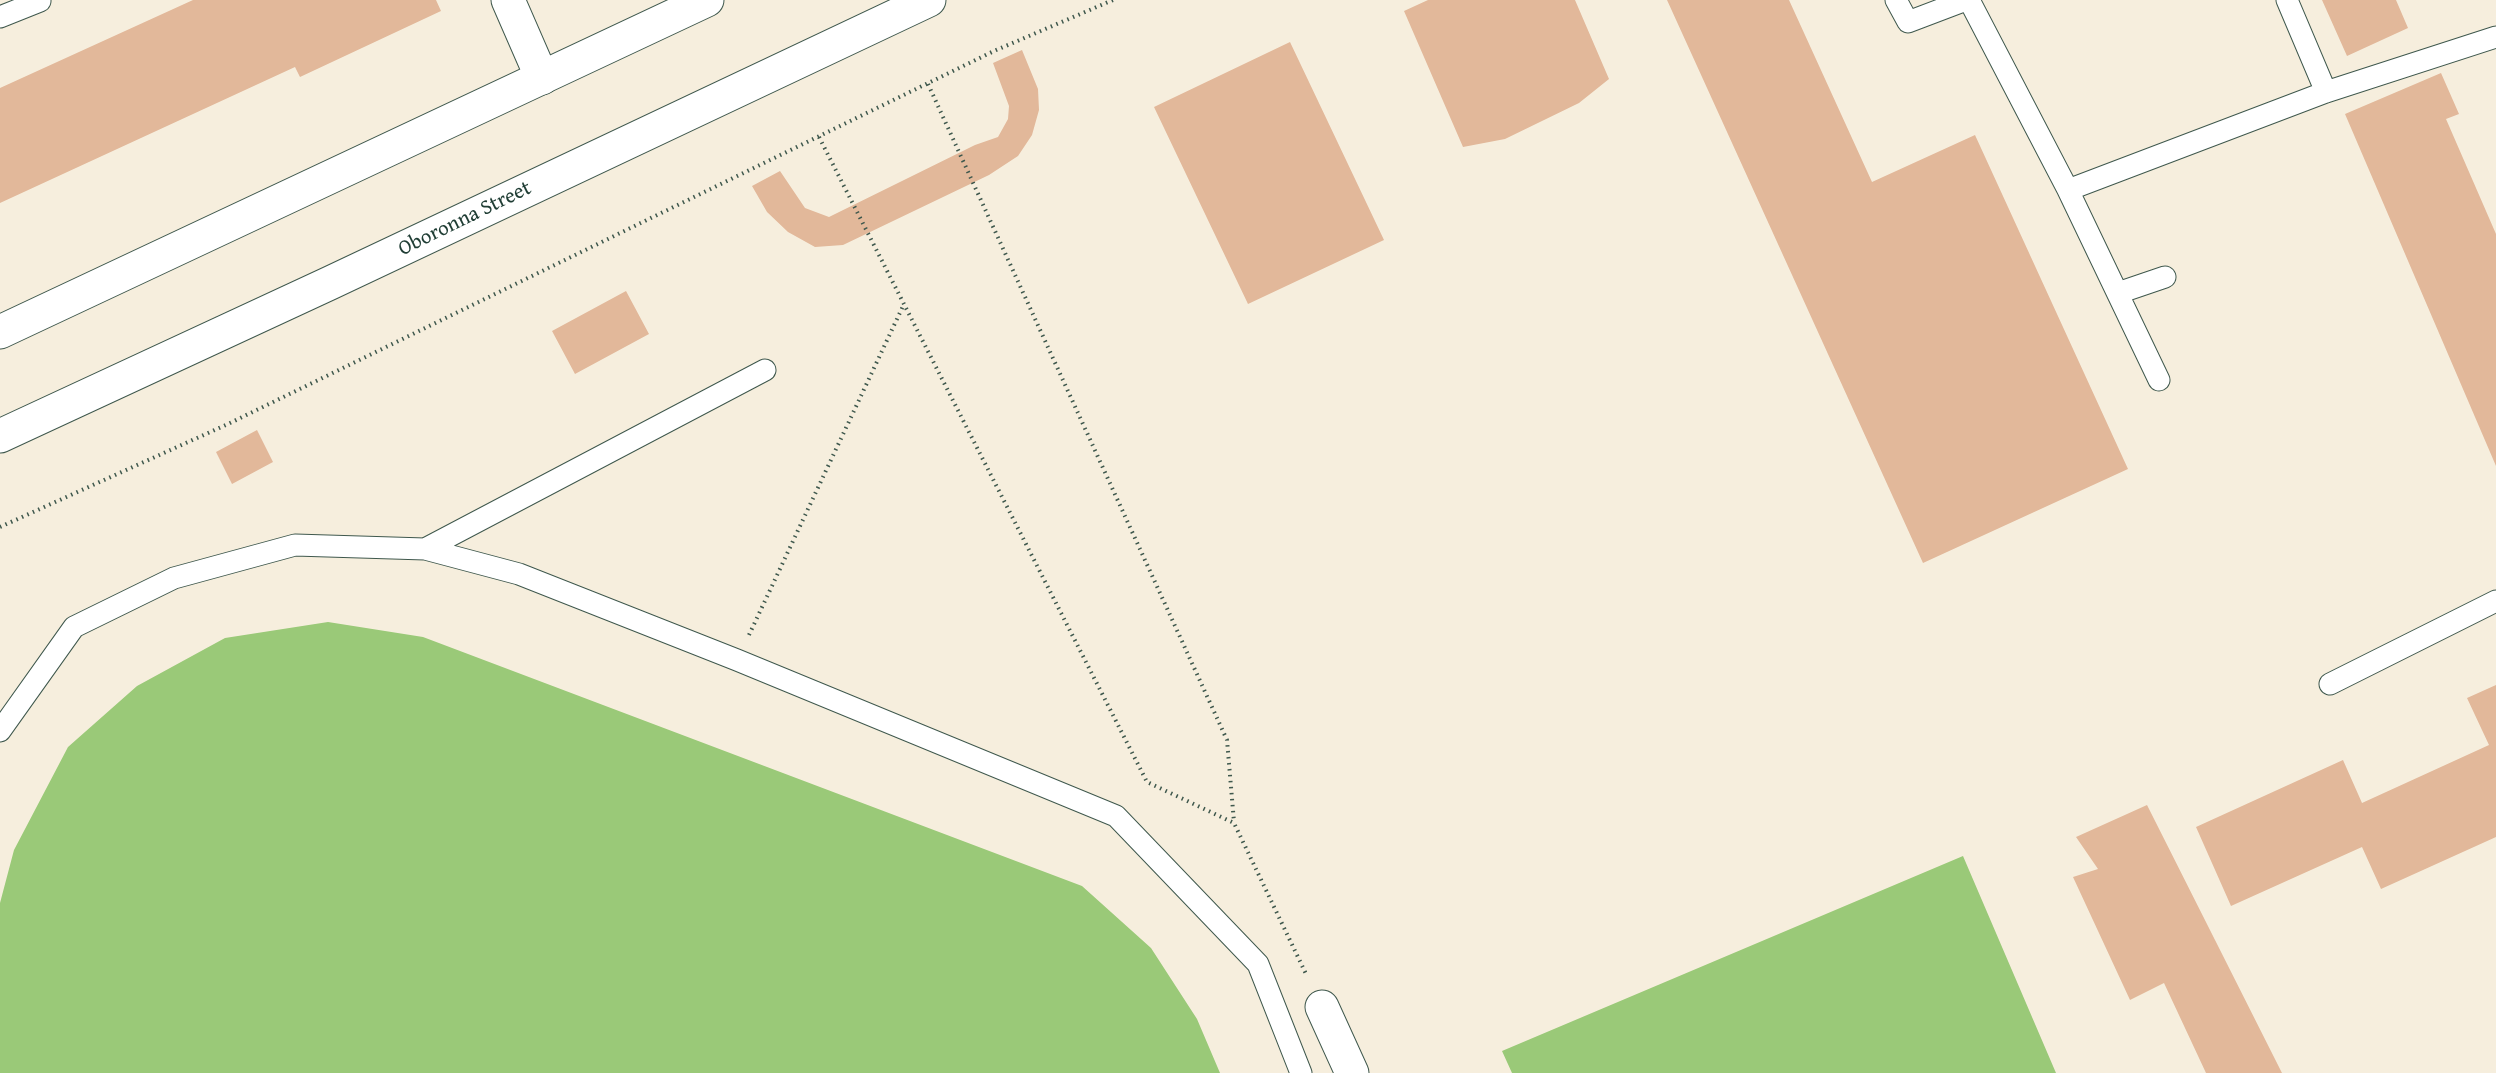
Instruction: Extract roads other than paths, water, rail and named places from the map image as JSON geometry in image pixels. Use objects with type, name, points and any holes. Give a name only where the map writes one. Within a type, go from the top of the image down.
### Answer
[{"type":"main road","points":[[508,0],[542,78]]},
{"type":"main road","points":[[0,332],[707,0]]},
{"type":"main road","name":"Oboronna Street","points":[[0,436],[929,0]]},
{"type":"main road","points":[[1322,1007],[1352,1073]]},
{"type":"lane","points":[[1896,0],[1908,22],[1967,0],[2068,190],[2159,380]]},
{"type":"lane","points":[[2287,0],[2326,92]]},
{"type":"lane","points":[[0,17],[40,1]]},
{"type":"lane","points":[[2068,190],[2326,92],[2496,37]]},
{"type":"lane","points":[[2118,293],[2165,277]]},
{"type":"lane","points":[[425,549],[765,370]]},
{"type":"lane","points":[[0,731],[74,627],[174,578],[295,545],[425,549],[519,574],[737,660],[1116,816],[1258,964],[1301,1073]]},
{"type":"lane","points":[[2330,684],[2496,601]]}]
